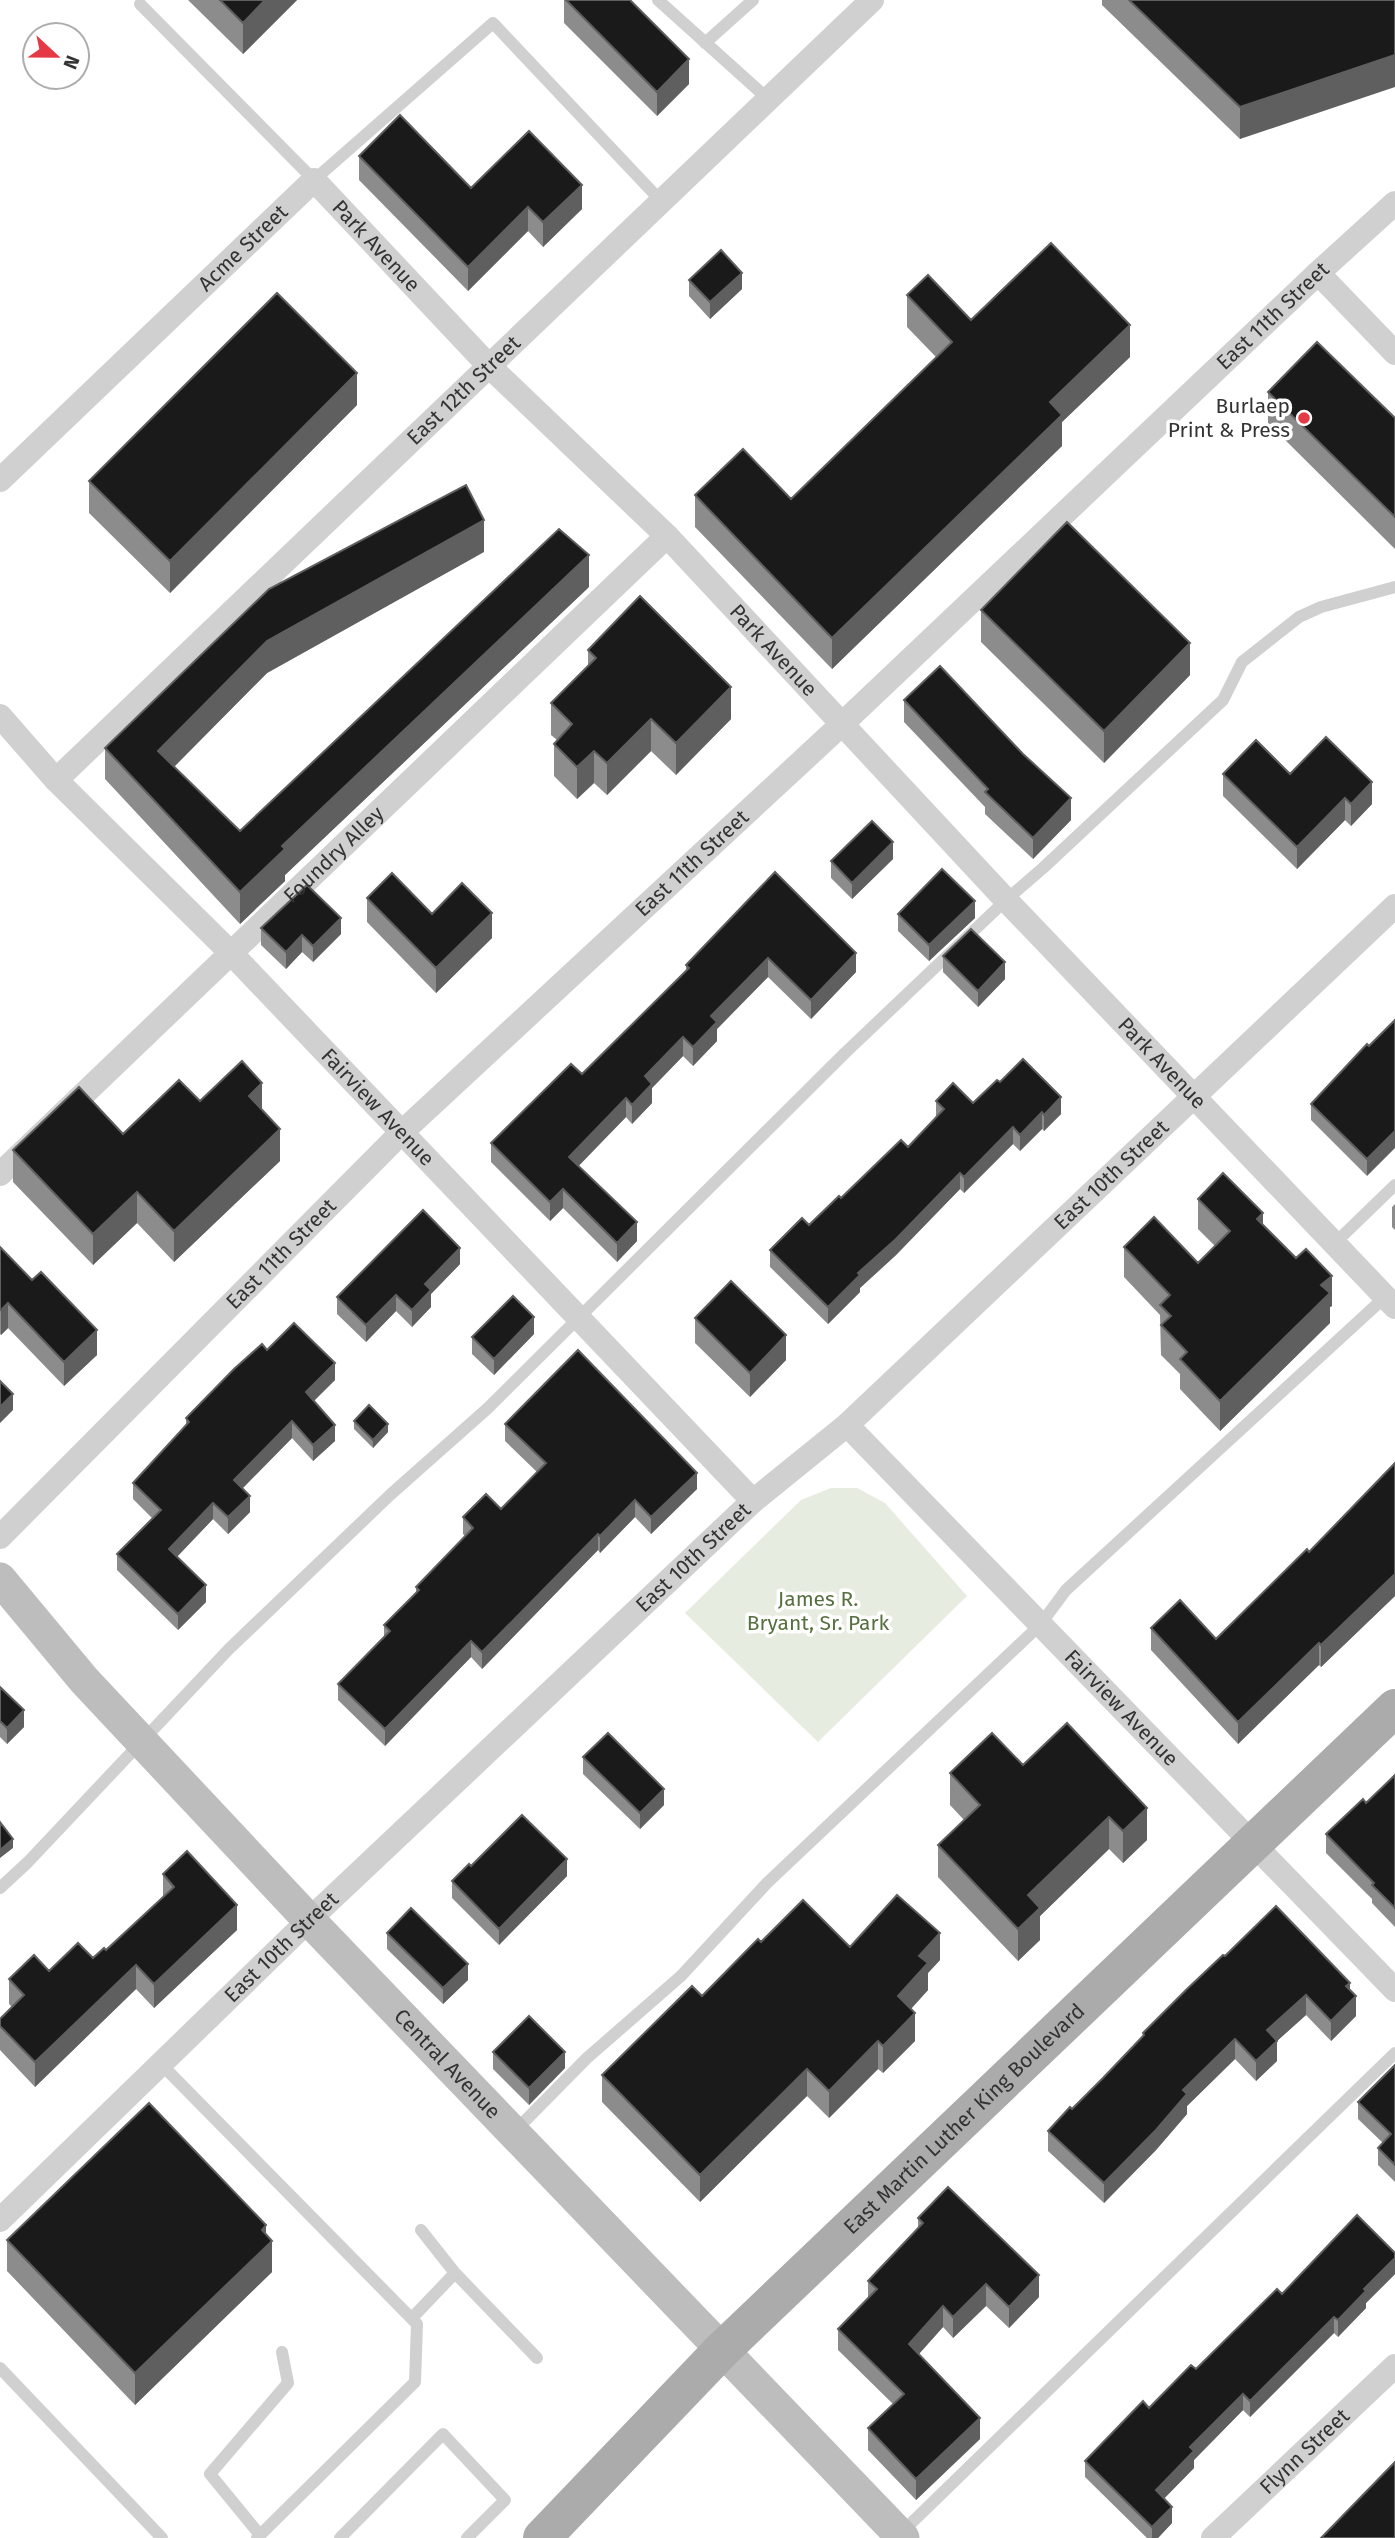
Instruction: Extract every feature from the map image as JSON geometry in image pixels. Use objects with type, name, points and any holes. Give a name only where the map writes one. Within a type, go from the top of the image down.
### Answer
[{"type":"main road","name":"Central Avenue","points":[[0,1579],[84,1680],[309,1920],[902,2536]]},
{"type":"main road","name":"East Martin Luther King Boulevard","points":[[542,2538],[722,2350],[1395,1708]]},
{"type":"street","name":"East 12th Street","points":[[56,780],[872,0]]},
{"type":"street","name":"Park Avenue","points":[[314,180],[489,366],[667,536],[1006,900],[1390,1302]]},
{"type":"street","name":"Acme Street","points":[[0,480],[314,180]]},
{"type":"street","name":"East 11th Street","points":[[0,1537],[401,1133],[841,725],[1395,203]]},
{"type":"street","points":[[1318,273],[1395,353]]},
{"type":"street","name":"Foundry Alley","points":[[0,1174],[667,536]]},
{"type":"street","name":"Fairview Avenue","points":[[0,716],[56,780],[231,953],[753,1501]]},
{"type":"street","name":"East 10th Street","points":[[0,2220],[309,1920],[753,1501],[847,1425],[1395,906]]},
{"type":"street","name":"Fairview Avenue","points":[[847,1425],[1395,1990]]},
{"type":"street","name":"Flynn Street","points":[[1213,2538],[1395,2366]]},
{"type":"lane","points":[[658,0],[768,99]]},
{"type":"lane","points":[[705,43],[753,0]]},
{"type":"lane","name":"Park Avenue","points":[[140,4],[314,180]]},
{"type":"lane","name":"Acme Street","points":[[314,180],[493,23],[661,201]]},
{"type":"lane","points":[[0,1888],[28,1862],[229,1650],[390,1495],[488,1408],[845,1053],[1223,700],[1242,662],[1300,617],[1321,607],[1395,586]]},
{"type":"lane","points":[[1334,1244],[1395,1185]]},
{"type":"lane","points":[[513,2132],[587,2059],[681,1976],[767,1883],[1040,1625],[1066,1590],[1390,1302]]},
{"type":"lane","points":[[902,2536],[1395,2053]]},
{"type":"lane","points":[[161,2064],[417,2324],[415,2382],[259,2537],[210,2474],[288,2383],[282,2352]]},
{"type":"lane","points":[[421,2230],[455,2273],[537,2358]]},
{"type":"lane","points":[[412,2318],[455,2273]]},
{"type":"lane","points":[[0,2368],[162,2538]]},
{"type":"lane","points":[[340,2538],[443,2434],[505,2500],[467,2538]]},
{"type":"green space","name":"James R. Bryant, Sr. Park","points":[[831,1488],[857,1488],[885,1503],[967,1596],[818,1742],[685,1613],[801,1500]]},
{"type":"building","points":[[220,0],[265,0],[243,23]]},
{"type":"building","points":[[566,0],[630,0],[689,59],[657,92]]},
{"type":"building","points":[[1129,0],[1395,0],[1395,55],[1240,107]]},
{"type":"building","points":[[400,115],[471,188],[529,131],[582,185],[543,222],[528,207],[468,267],[359,156]]},
{"type":"building","points":[[1051,243],[1130,325],[1050,402],[1062,415],[832,638],[695,495],[743,449],[791,499],[952,342],[907,295],[928,275],[971,320]]},
{"type":"building","points":[[721,250],[742,273],[710,302],[689,280]]},
{"type":"building","points":[[277,293],[357,373],[170,561],[89,481]]},
{"type":"building","points":[[1317,342],[1395,418],[1395,517],[1268,392]]},
{"type":"building","points":[[466,485],[484,520],[267,641],[158,751],[240,831],[559,529],[589,555],[282,846],[285,849],[240,892],[105,748],[269,589]]},
{"type":"building","points":[[1067,522],[1190,643],[1104,731],[981,610]]},
{"type":"building","points":[[640,596],[731,687],[676,743],[651,719],[607,763],[594,751],[577,767],[554,744],[572,724],[551,703],[596,658],[588,650]]},
{"type":"building","points":[[940,666],[1023,754],[1071,798],[1033,838],[985,792],[988,789],[904,700]]},
{"type":"building","points":[[1326,737],[1372,782],[1351,804],[1345,798],[1297,847],[1223,774],[1256,740],[1290,774]]},
{"type":"building","points":[[872,821],[893,842],[852,883],[831,861]]},
{"type":"building","points":[[942,869],[975,901],[929,945],[898,914]]},
{"type":"building","points":[[775,872],[856,953],[811,1000],[768,958],[711,1016],[717,1022],[693,1047],[683,1037],[645,1076],[652,1084],[632,1105],[626,1098],[569,1157],[637,1222],[617,1243],[563,1189],[550,1202],[491,1143],[571,1064],[582,1074],[689,968],[686,965]]},
{"type":"building","points":[[392,873],[432,914],[462,883],[492,913],[436,968],[367,898]]},
{"type":"building","points":[[307,885],[341,918],[313,946],[302,935],[286,952],[261,928]]},
{"type":"building","points":[[971,929],[1005,962],[978,991],[943,956]]},
{"type":"building","points":[[1395,1020],[1395,1131],[1367,1159],[1311,1104],[1367,1044],[1369,1046]]},
{"type":"building","points":[[1023,1059],[1061,1097],[1020,1135],[1013,1127],[964,1177],[960,1173],[896,1239],[858,1273],[860,1275],[828,1307],[770,1250],[802,1218],[809,1225],[901,1140],[908,1147],[944,1109],[936,1101],[953,1083],[973,1103]]},
{"type":"building","points":[[242,1061],[262,1083],[249,1096],[280,1129],[174,1231],[137,1192],[93,1234],[13,1150],[79,1087],[123,1134],[179,1080],[200,1101]]},
{"type":"building","points":[[1223,1173],[1263,1213],[1257,1219],[1296,1258],[1306,1249],[1332,1276],[1321,1285],[1330,1293],[1220,1401],[1180,1359],[1187,1352],[1161,1325],[1171,1316],[1160,1305],[1170,1295],[1124,1247],[1154,1217],[1198,1263],[1230,1231],[1198,1199]]},
{"type":"building","points":[[423,1210],[460,1248],[425,1284],[431,1290],[412,1310],[396,1295],[366,1325],[337,1297]]},
{"type":"building","points":[[0,1247],[32,1280],[41,1272],[97,1330],[64,1362],[8,1303],[0,1309]]},
{"type":"building","points":[[731,1281],[786,1335],[750,1373],[695,1318]]},
{"type":"building","points":[[513,1296],[534,1317],[494,1359],[472,1337]]},
{"type":"building","points":[[294,1323],[335,1363],[306,1392],[335,1425],[313,1445],[292,1421],[234,1480],[250,1496],[228,1517],[213,1503],[169,1549],[206,1585],[178,1614],[117,1554],[161,1510],[133,1483],[189,1422],[186,1418],[234,1369],[262,1344],[267,1350]]},
{"type":"building","points":[[578,1350],[697,1473],[651,1517],[635,1500],[482,1652],[471,1641],[385,1729],[338,1684],[390,1631],[384,1625],[419,1590],[416,1587],[473,1528],[463,1517],[486,1494],[501,1509],[546,1463],[505,1424]]},
{"type":"building","points":[[0,1381],[13,1394],[0,1407]]},
{"type":"building","points":[[369,1405],[388,1424],[373,1440],[354,1421]]},
{"type":"building","points":[[1395,1463],[1395,1574],[1238,1722],[1151,1628],[1180,1600],[1216,1639],[1307,1549],[1309,1552]]},
{"type":"building","points":[[0,1687],[24,1710],[7,1728],[0,1721]]},
{"type":"building","points":[[1067,1723],[1147,1808],[1123,1831],[1109,1817],[1028,1895],[1040,1908],[1018,1929],[938,1845],[980,1805],[950,1773],[992,1733],[1023,1765]]},
{"type":"building","points":[[608,1733],[664,1789],[640,1813],[583,1757]]},
{"type":"building","points":[[1395,1775],[1395,1908],[1326,1834],[1363,1799],[1366,1803]]},
{"type":"building","points":[[522,1815],[567,1859],[499,1929],[452,1881],[469,1864],[471,1866]]},
{"type":"building","points":[[0,1822],[13,1839],[0,1850]]},
{"type":"building","points":[[187,1851],[237,1905],[154,1984],[136,1965],[35,2062],[0,2026],[0,2019],[24,1995],[9,1979],[34,1955],[49,1971],[78,1943],[93,1958],[104,1948],[106,1950],[174,1887],[163,1874]]},
{"type":"building","points":[[897,1895],[940,1933],[919,1956],[928,1963],[898,1996],[915,2013],[883,2046],[878,2041],[829,2091],[807,2069],[700,2175],[602,2075],[692,1986],[702,1996],[758,1939],[761,1942],[803,1900],[850,1947]]},
{"type":"building","points":[[1276,1906],[1350,1983],[1346,1986],[1356,1996],[1331,2021],[1306,1995],[1267,2030],[1277,2041],[1256,2061],[1235,2039],[1183,2090],[1187,2094],[1104,2183],[1048,2131],[1103,2078],[1187,1989]]},
{"type":"building","points":[[411,1908],[468,1964],[443,1988],[387,1933]]},
{"type":"building","points":[[529,2016],[565,2052],[529,2088],[493,2052]]},
{"type":"building","points":[[1395,2065],[1395,2165],[1378,2148],[1391,2134],[1358,2102]]},
{"type":"building","points":[[149,2103],[266,2225],[262,2230],[272,2241],[135,2373],[7,2240]]},
{"type":"building","points":[[948,2187],[1039,2275],[1009,2307],[986,2284],[953,2317],[943,2306],[909,2344],[980,2418],[916,2479],[868,2428],[904,2394],[838,2329],[877,2289],[868,2281],[923,2223],[918,2218]]},
{"type":"building","points":[[1357,2215],[1395,2253],[1395,2258],[1338,2320],[1334,2317],[1250,2401],[1243,2394],[1190,2447],[1194,2451],[1156,2490],[1172,2507],[1152,2527],[1085,2461],[1143,2401],[1149,2408],[1191,2365],[1196,2369],[1277,2289],[1282,2294]]},
{"type":"building","points":[[1395,2462],[1395,2538],[1321,2538]]},
{"type":"place","name":"Burlaep Print & Press","points":[[1304,418]]}]
